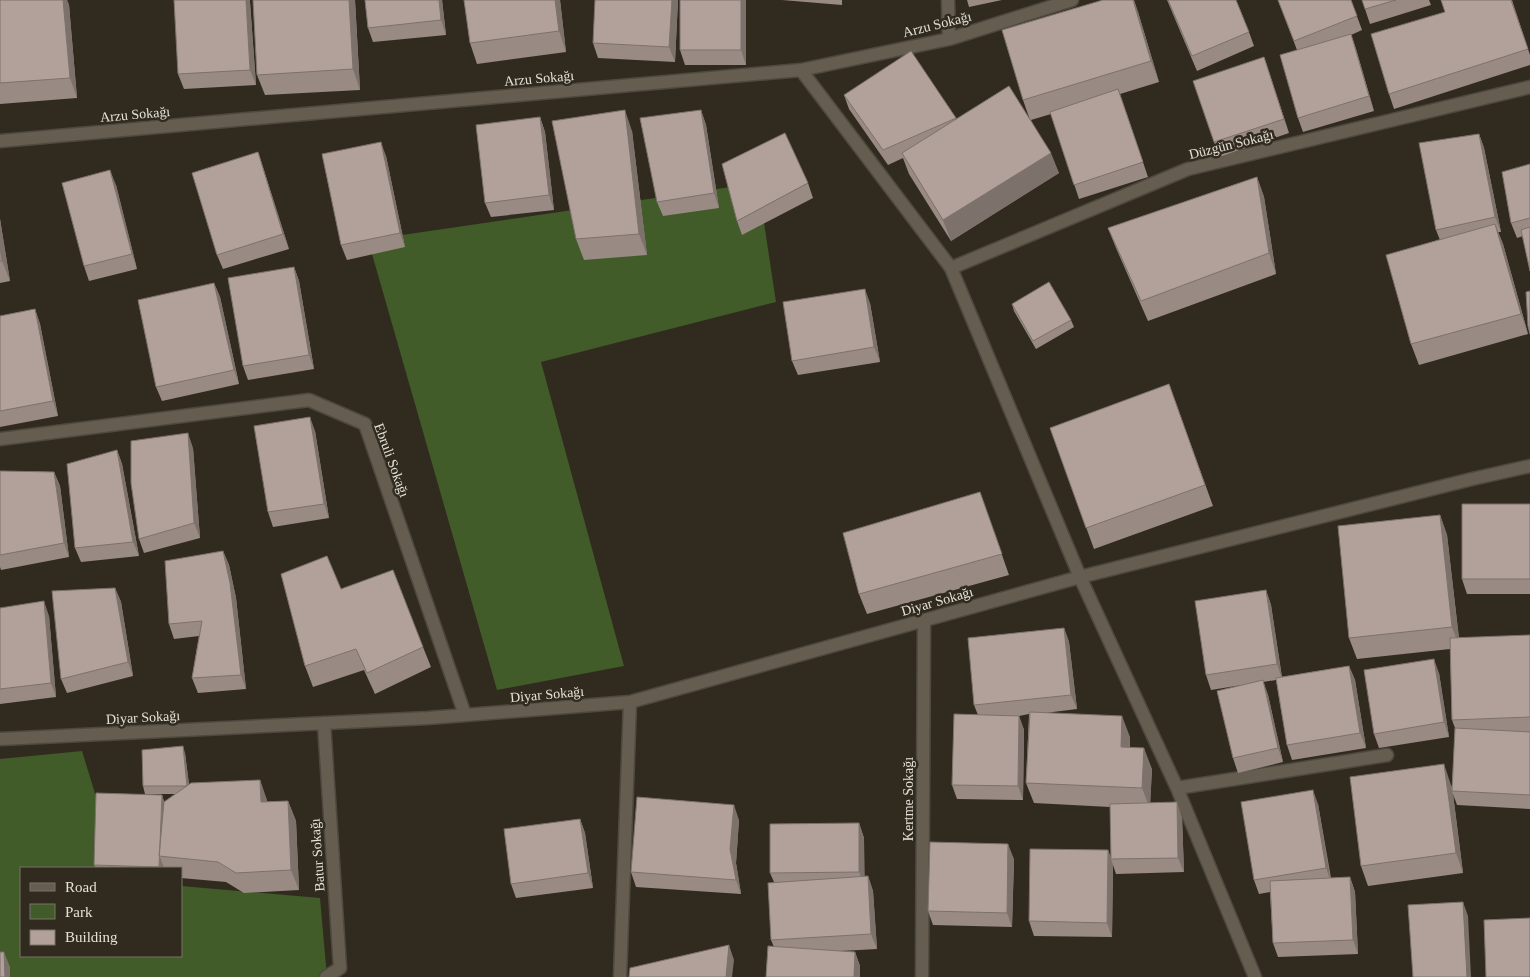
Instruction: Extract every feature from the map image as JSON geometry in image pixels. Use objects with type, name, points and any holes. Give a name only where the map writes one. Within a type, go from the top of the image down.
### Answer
[{"type":"street","points":[[948,0],[949,38]]},
{"type":"street","name":"Arzu Sokağı","points":[[0,141],[801,70],[949,38],[1072,0]]},
{"type":"street","points":[[801,70],[951,268],[1080,577],[1177,788],[1255,977]]},
{"type":"street","name":"Düzgün Sokağı","points":[[951,268],[1188,169],[1530,87]]},
{"type":"street","name":"Ebruli Sokağı","points":[[0,439],[309,400],[365,424],[464,715]]},
{"type":"street","name":"Diyar Sokağı","points":[[0,739],[464,715],[630,702],[1080,577],[1530,466]]},
{"type":"street","name":"Kertme Sokağı","points":[[922,977],[924,621]]},
{"type":"street","points":[[620,977],[630,702]]},
{"type":"street","name":"Batur Sokağı","points":[[324,723],[340,968],[326,977]]},
{"type":"street","points":[[1177,788],[1387,755]]},
{"type":"green space","points":[[758,183],[776,302],[541,362],[624,666],[497,690],[368,240]]},
{"type":"green space","points":[[82,751],[118,867],[20,867],[20,957],[182,957],[182,886],[320,898],[327,977],[0,977],[0,759]]},
{"type":"building","points":[[0,0],[63,0],[70,78],[0,83]]},
{"type":"building","points":[[174,0],[246,0],[250,70],[178,74]]},
{"type":"building","points":[[253,0],[349,0],[353,69],[257,75]]},
{"type":"building","points":[[365,0],[439,0],[441,20],[368,28]]},
{"type":"building","points":[[464,0],[555,0],[559,31],[470,43]]},
{"type":"building","points":[[595,0],[672,0],[669,47],[593,43]]},
{"type":"building","points":[[680,0],[741,0],[741,50],[680,50]]},
{"type":"building","points":[[1103,0],[1133,0],[1151,61],[1023,100],[1002,30]]},
{"type":"building","points":[[1168,0],[1236,0],[1249,32],[1192,56]]},
{"type":"building","points":[[1278,0],[1351,0],[1357,16],[1294,41]]},
{"type":"building","points":[[1362,0],[1396,0],[1365,9]]},
{"type":"building","points":[[1441,0],[1511,0],[1528,49],[1389,94],[1371,34],[1445,12]]},
{"type":"building","points":[[1351,34],[1369,96],[1298,118],[1280,55]]},
{"type":"building","points":[[911,51],[956,118],[883,150],[844,95]]},
{"type":"building","points":[[1264,57],[1284,119],[1214,142],[1193,81]]},
{"type":"building","points":[[1009,86],[1051,153],[943,220],[902,153]]},
{"type":"building","points":[[1118,89],[1143,162],[1074,185],[1050,112]]},
{"type":"building","points":[[625,110],[639,234],[576,239],[552,121]]},
{"type":"building","points":[[701,110],[714,193],[657,202],[640,118]]},
{"type":"building","points":[[540,117],[549,195],[485,203],[476,125]]},
{"type":"building","points":[[785,133],[808,183],[737,221],[722,164]]},
{"type":"building","points":[[1479,134],[1495,217],[1436,230],[1419,143]]},
{"type":"building","points":[[381,142],[400,233],[341,245],[322,154]]},
{"type":"building","points":[[258,152],[283,234],[217,255],[192,173]]},
{"type":"building","points":[[1530,164],[1530,218],[1511,223],[1502,172]]},
{"type":"building","points":[[110,170],[132,254],[84,266],[62,183]]},
{"type":"building","points":[[1257,177],[1269,253],[1141,301],[1108,228]]},
{"type":"building","points":[[1495,224],[1521,314],[1411,344],[1386,255]]},
{"type":"building","points":[[1530,227],[1530,271],[1521,230]]},
{"type":"building","points":[[294,267],[309,355],[243,366],[228,278]]},
{"type":"building","points":[[1049,282],[1071,320],[1033,341],[1012,304]]},
{"type":"building","points":[[214,283],[234,370],[156,387],[138,300]]},
{"type":"building","points":[[865,289],[874,347],[792,361],[783,302]]},
{"type":"building","points":[[1530,291],[1530,334],[1526,292]]},
{"type":"building","points":[[35,309],[53,401],[0,411],[0,316]]},
{"type":"building","points":[[1169,384],[1205,485],[1086,528],[1050,428]]},
{"type":"building","points":[[310,417],[324,504],[268,512],[254,426]]},
{"type":"building","points":[[188,433],[194,523],[139,539],[131,483],[131,441]]},
{"type":"building","points":[[117,450],[133,542],[75,548],[67,464]]},
{"type":"building","points":[[0,471],[54,472],[64,543],[0,555]]},
{"type":"building","points":[[980,492],[1002,554],[859,594],[843,533]]},
{"type":"building","points":[[1462,504],[1530,504],[1530,579],[1462,579]]},
{"type":"building","points":[[1440,515],[1452,627],[1349,638],[1338,526]]},
{"type":"building","points":[[223,551],[230,583],[241,675],[192,678],[202,621],[169,624],[165,561]]},
{"type":"building","points":[[327,556],[341,589],[393,570],[423,647],[367,673],[356,649],[305,666],[281,574]]},
{"type":"building","points":[[115,588],[128,662],[61,679],[52,591]]},
{"type":"building","points":[[1266,590],[1277,664],[1206,675],[1195,601]]},
{"type":"building","points":[[44,601],[51,683],[0,689],[0,608]]},
{"type":"building","points":[[1064,628],[1071,695],[974,705],[968,638]]},
{"type":"building","points":[[1530,635],[1530,717],[1452,720],[1450,638]]},
{"type":"building","points":[[1434,659],[1444,722],[1374,734],[1364,670]]},
{"type":"building","points":[[1349,666],[1360,733],[1287,745],[1276,678]]},
{"type":"building","points":[[1263,680],[1278,748],[1233,758],[1217,691]]},
{"type":"building","points":[[1030,712],[1122,716],[1121,747],[1144,748],[1142,788],[1026,783]]},
{"type":"building","points":[[954,714],[1019,716],[1018,786],[952,785]]},
{"type":"building","points":[[1455,728],[1530,732],[1530,795],[1452,791]]},
{"type":"building","points":[[183,746],[187,786],[143,786],[142,750]]},
{"type":"building","points":[[1444,764],[1456,853],[1361,866],[1350,777]]},
{"type":"building","points":[[260,780],[261,802],[288,801],[291,870],[236,873],[218,862],[159,856],[164,802],[191,783]]},
{"type":"building","points":[[1313,790],[1326,868],[1254,880],[1241,802]]},
{"type":"building","points":[[96,793],[162,795],[159,867],[94,865]]},
{"type":"building","points":[[637,797],[734,805],[730,849],[736,880],[631,872]]},
{"type":"building","points":[[1177,802],[1178,858],[1111,859],[1110,804]]},
{"type":"building","points":[[580,819],[588,873],[511,884],[504,829]]},
{"type":"building","points":[[859,823],[859,872],[770,873],[770,824]]},
{"type":"building","points":[[930,842],[1008,844],[1007,913],[928,911]]},
{"type":"building","points":[[1030,849],[1108,850],[1107,923],[1029,921]]},
{"type":"building","points":[[868,876],[871,934],[771,940],[768,883]]},
{"type":"building","points":[[1350,877],[1353,940],[1273,943],[1270,881]]},
{"type":"building","points":[[1463,902],[1467,977],[1413,977],[1408,905]]},
{"type":"building","points":[[1530,918],[1530,977],[1486,977],[1484,920]]},
{"type":"building","points":[[729,945],[726,977],[629,977],[630,968]]},
{"type":"building","points":[[768,946],[855,952],[854,977],[766,977]]},
{"type":"building","points":[[0,952],[4,952],[5,977],[0,977]]}]
